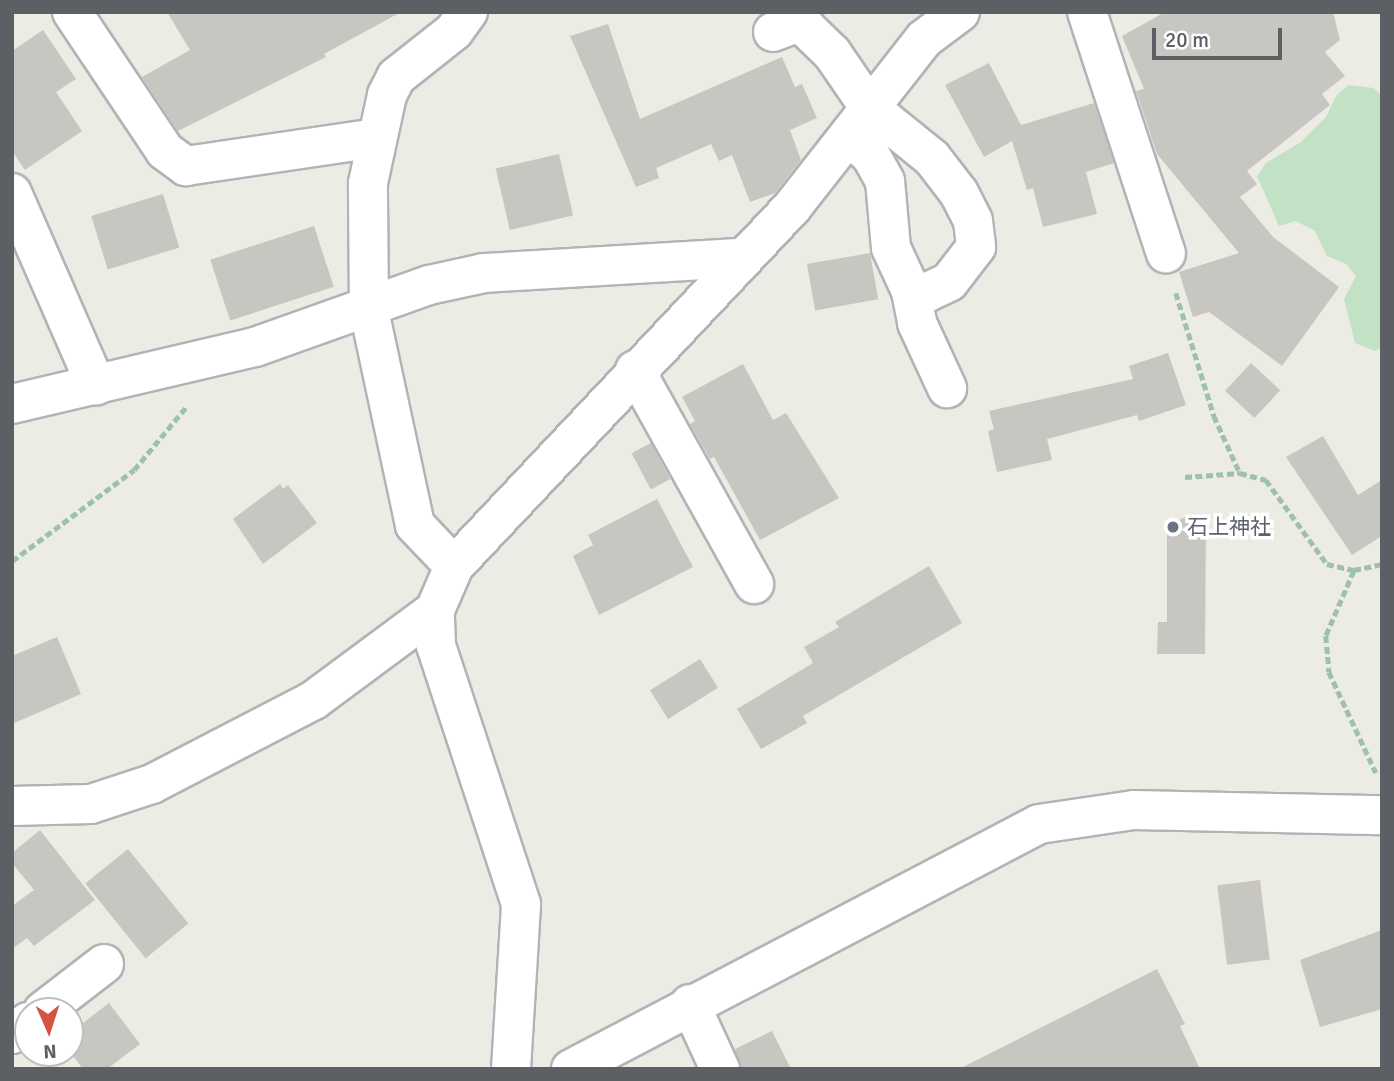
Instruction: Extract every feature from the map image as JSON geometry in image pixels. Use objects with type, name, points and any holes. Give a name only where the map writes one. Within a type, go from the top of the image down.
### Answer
[{"type":"street","points":[[72,12],[165,152],[186,166],[376,138]]},
{"type":"street","points":[[454,566],[415,525],[369,310],[368,183],[376,138],[396,77],[454,31],[468,12]]},
{"type":"street","points":[[511,1069],[521,904],[436,646],[435,610],[454,566],[740,258],[793,206],[924,39],[960,12]]},
{"type":"street","points":[[1087,12],[1166,253]]},
{"type":"street","points":[[774,33],[794,24],[806,28],[832,53],[871,156],[886,181],[891,248],[911,291],[918,323],[947,388]]},
{"type":"street","points":[[859,122],[932,158],[959,193],[973,222],[975,247],[966,263],[949,282],[928,292],[911,291]]},
{"type":"street","points":[[12,193],[96,385]]},
{"type":"street","points":[[12,404],[211,358],[369,310],[429,285],[484,273],[740,258]]},
{"type":"street","points":[[635,370],[754,584]]},
{"type":"street","points":[[12,806],[92,804],[152,784],[314,700],[435,610]]},
{"type":"street","points":[[571,1069],[690,1004],[1039,824],[1134,810],[1382,815]]},
{"type":"street","points":[[61,997],[104,964]]},
{"type":"street","points":[[690,1004],[720,1069]]},
{"type":"path","points":[[1166,253],[1187,337],[1214,416],[1240,473]]},
{"type":"path","points":[[12,561],[134,470],[183,414],[211,358]]},
{"type":"path","points":[[1185,477],[1240,473],[1266,480],[1327,564],[1354,570],[1382,564]]},
{"type":"path","points":[[1354,570],[1325,636],[1329,672],[1382,787]]},
{"type":"green space","points":[[1348,85],[1373,88],[1382,96],[1382,348],[1375,351],[1355,343],[1344,299],[1356,276],[1346,264],[1327,256],[1315,231],[1296,221],[1279,226],[1257,176],[1266,163],[1301,142],[1326,117],[1336,96]]},
{"type":"building","points":[[167,12],[401,12],[324,54],[326,57],[178,131],[142,77],[190,50]]},
{"type":"building","points":[[1165,12],[1333,12],[1340,40],[1325,52],[1345,76],[1322,94],[1330,105],[1247,171],[1257,184],[1240,197],[1273,237],[1339,287],[1282,366],[1209,312],[1193,317],[1179,272],[1239,253],[1157,154],[1136,91],[1144,89],[1122,36]]},
{"type":"building","points":[[608,24],[640,119],[782,57],[795,87],[802,84],[817,118],[790,130],[801,160],[775,193],[750,202],[732,155],[719,161],[711,144],[656,168],[659,178],[636,187],[570,36]]},
{"type":"building","points":[[43,30],[76,79],[56,92],[82,131],[25,170],[12,151],[12,51]]},
{"type":"building","points":[[989,63],[1021,125],[1094,103],[1114,163],[1086,172],[1097,214],[1043,227],[1033,188],[1027,190],[1012,141],[984,157],[945,85]]},
{"type":"building","points":[[559,154],[573,215],[510,230],[496,169]]},
{"type":"building","points":[[163,194],[179,248],[108,269],[91,216]]},
{"type":"building","points":[[314,226],[334,287],[230,321],[210,260]]},
{"type":"building","points":[[870,253],[878,299],[815,310],[807,264]]},
{"type":"building","points":[[1168,353],[1186,405],[1139,421],[1137,415],[1047,439],[1052,460],[997,472],[988,431],[994,429],[989,411],[1133,379],[1129,366]]},
{"type":"building","points":[[1251,363],[1280,390],[1254,418],[1225,391]]},
{"type":"building","points":[[743,364],[773,420],[786,413],[839,498],[760,540],[714,457],[710,459],[690,424],[695,421],[682,397]]},
{"type":"building","points":[[1323,436],[1358,495],[1382,480],[1382,536],[1352,555],[1286,457]]},
{"type":"building","points":[[651,443],[670,479],[651,490],[632,453]]},
{"type":"building","points":[[280,484],[283,489],[288,485],[317,523],[263,564],[233,519]]},
{"type":"building","points":[[657,499],[693,567],[599,615],[573,556],[593,545],[588,535]]},
{"type":"building","points":[[1185,517],[1206,517],[1205,654],[1157,654],[1158,622],[1167,622],[1167,527]]},
{"type":"building","points":[[929,566],[962,623],[803,716],[807,723],[761,749],[737,709],[813,663],[804,647],[839,627],[835,622]]},
{"type":"building","points":[[57,637],[81,694],[12,724],[12,656]]},
{"type":"building","points":[[700,659],[718,688],[668,719],[650,690]]},
{"type":"building","points":[[40,830],[95,900],[34,946],[27,938],[12,949],[12,906],[34,890],[12,863],[12,853]]},
{"type":"building","points":[[128,849],[188,924],[146,958],[85,884]]},
{"type":"building","points":[[1260,880],[1270,959],[1227,965],[1217,885]]},
{"type":"building","points":[[1382,930],[1382,1009],[1320,1027],[1300,960]]},
{"type":"building","points":[[1157,969],[1185,1024],[1180,1026],[1200,1069],[959,1069]]},
{"type":"building","points":[[109,1003],[140,1044],[107,1069],[83,1069],[84,1022]]},
{"type":"building","points":[[772,1031],[791,1069],[741,1069],[735,1049]]},
{"type":"place","name":"石上神社","points":[[1173,527]]}]
